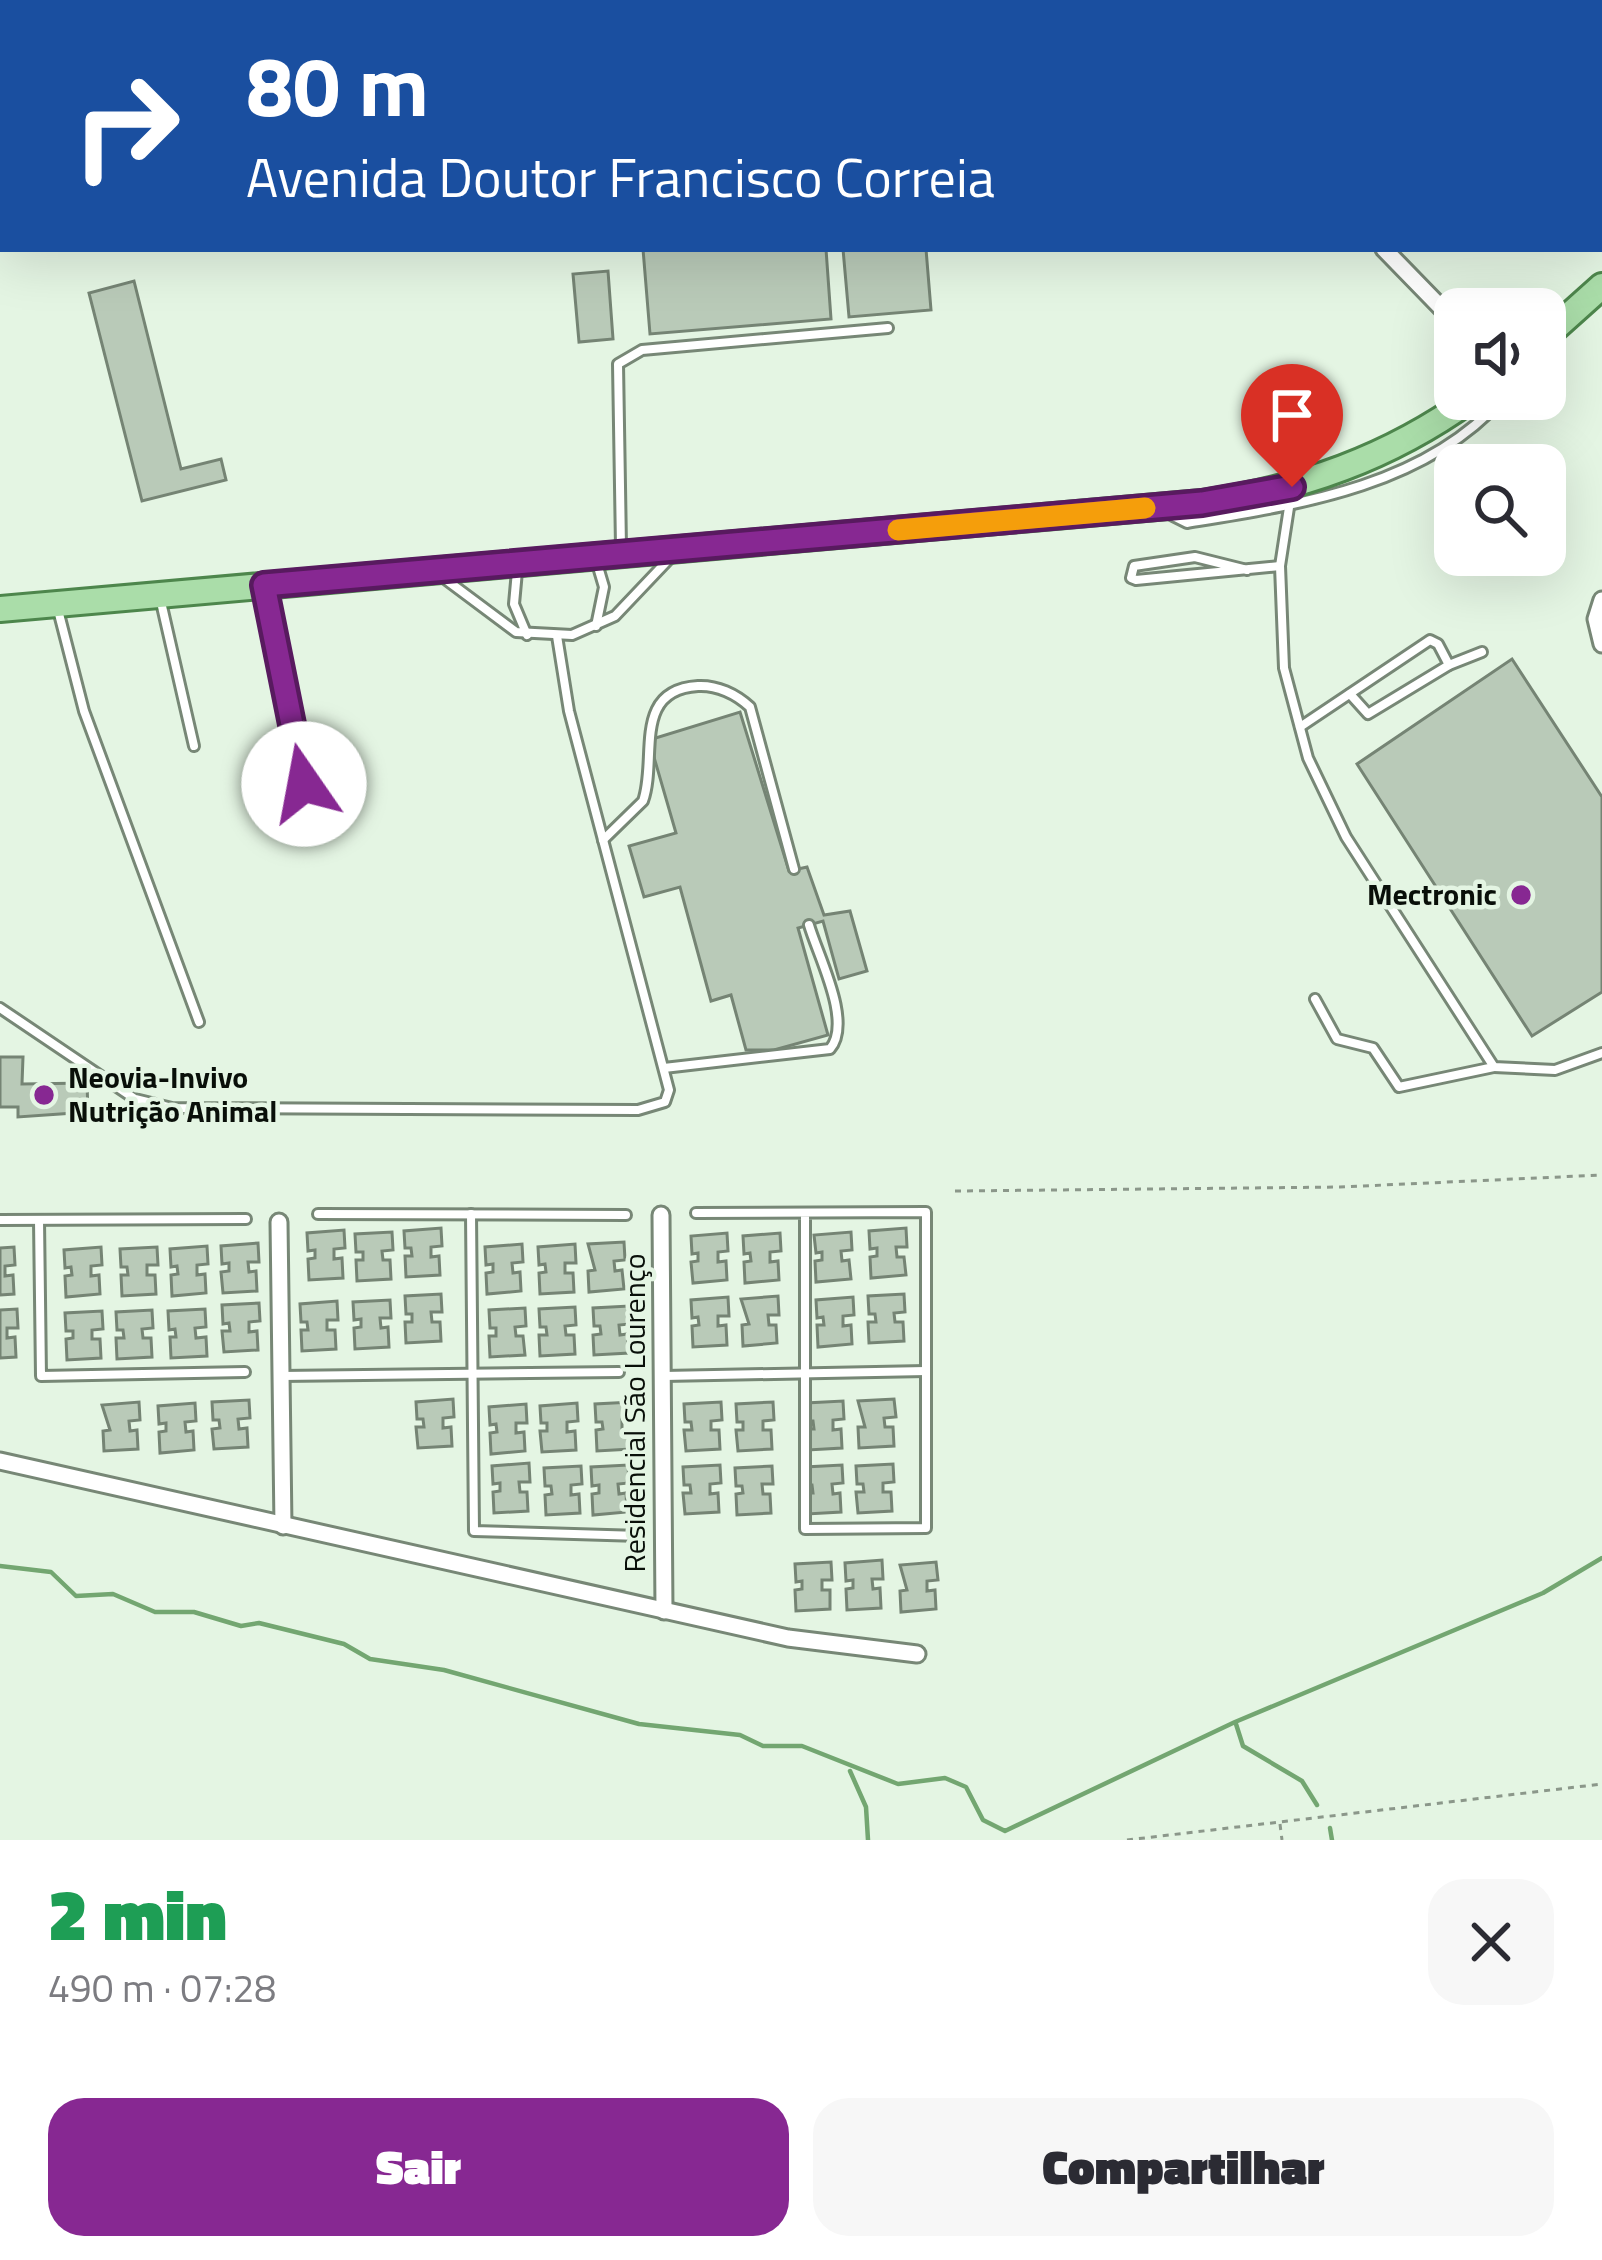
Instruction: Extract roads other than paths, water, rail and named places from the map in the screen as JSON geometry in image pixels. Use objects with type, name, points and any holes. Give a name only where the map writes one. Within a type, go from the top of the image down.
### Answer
[{"type":"main road","points":[[1566,318],[1602,286]]},
{"type":"main road","points":[[0,609],[1291,496],[1402,444],[1439,420]]},
{"type":"street","points":[[1387,252],[1434,300]]},
{"type":"street","points":[[1602,600],[1596,619],[1602,644]]},
{"type":"street","name":"Residencial São Lourenço","points":[[661,1215],[664,1611]]},
{"type":"street","points":[[279,1222],[283,1526]]},
{"type":"street","name":"Residencial São Lourenço","points":[[0,1461],[788,1638],[917,1654]]},
{"type":"lane","points":[[621,555],[617,364],[623,357],[642,350],[889,328]]},
{"type":"lane","points":[[1473,420],[1410,465],[1344,492],[1291,496],[1280,566],[1284,668],[1300,727],[1346,837],[1493,1067]]},
{"type":"lane","points":[[435,572],[527,635],[557,636],[596,628],[615,616],[677,550]]},
{"type":"lane","points":[[594,557],[604,587],[596,628]]},
{"type":"lane","points":[[1247,570],[1195,557],[1134,566],[1131,578],[1136,580],[1247,570],[1280,566]]},
{"type":"lane","points":[[520,564],[514,604],[527,635]]},
{"type":"lane","points":[[264,585],[313,823]]},
{"type":"lane","points":[[159,595],[194,746]]},
{"type":"lane","points":[[57,604],[84,711],[199,1022]]},
{"type":"lane","points":[[0,1008],[135,1099],[172,1108],[638,1110],[669,1097],[568,711],[557,636]]},
{"type":"lane","points":[[1300,727],[1430,640],[1438,644],[1448,665]]},
{"type":"lane","points":[[1350,694],[1368,714],[1448,665],[1481,652]]},
{"type":"lane","points":[[603,840],[643,801],[649,723],[662,700],[680,688],[705,685],[750,707],[794,869]]},
{"type":"lane","points":[[664,1068],[830,1049],[836,1044],[839,1023],[808,926]]},
{"type":"lane","points":[[1315,999],[1337,1039],[1373,1048],[1399,1087],[1493,1067],[1555,1070],[1602,1053]]},
{"type":"lane","points":[[696,1213],[926,1212],[926,1528],[805,1528],[805,1213]]},
{"type":"lane","points":[[318,1214],[626,1215]]},
{"type":"lane","points":[[471,1214],[474,1532],[640,1535]]},
{"type":"lane","points":[[0,1220],[246,1219]]},
{"type":"lane","points":[[39,1220],[41,1376],[245,1372]]},
{"type":"lane","points":[[662,1376],[926,1371]]},
{"type":"lane","points":[[281,1376],[620,1372]]},
{"type":"waterway","points":[[0,1566],[51,1572],[76,1596],[113,1594],[155,1612],[194,1612],[241,1626],[259,1623],[344,1644],[370,1659],[444,1670],[639,1724],[740,1735],[763,1746],[802,1746],[898,1784],[945,1778],[966,1787],[983,1820],[1005,1831],[1235,1722],[1543,1593],[1602,1558]]},
{"type":"waterway","points":[[1236,1724],[1243,1746],[1302,1781],[1317,1805]]},
{"type":"waterway","points":[[850,1771],[866,1807],[868,1840]]},
{"type":"waterway","points":[[1330,1828],[1332,1840]]},
{"type":"place","name":"Mectronic","points":[[1521,895]]},
{"type":"place","name":"Neovia-Invivo Nutrição Animal","points":[[44,1095]]}]
